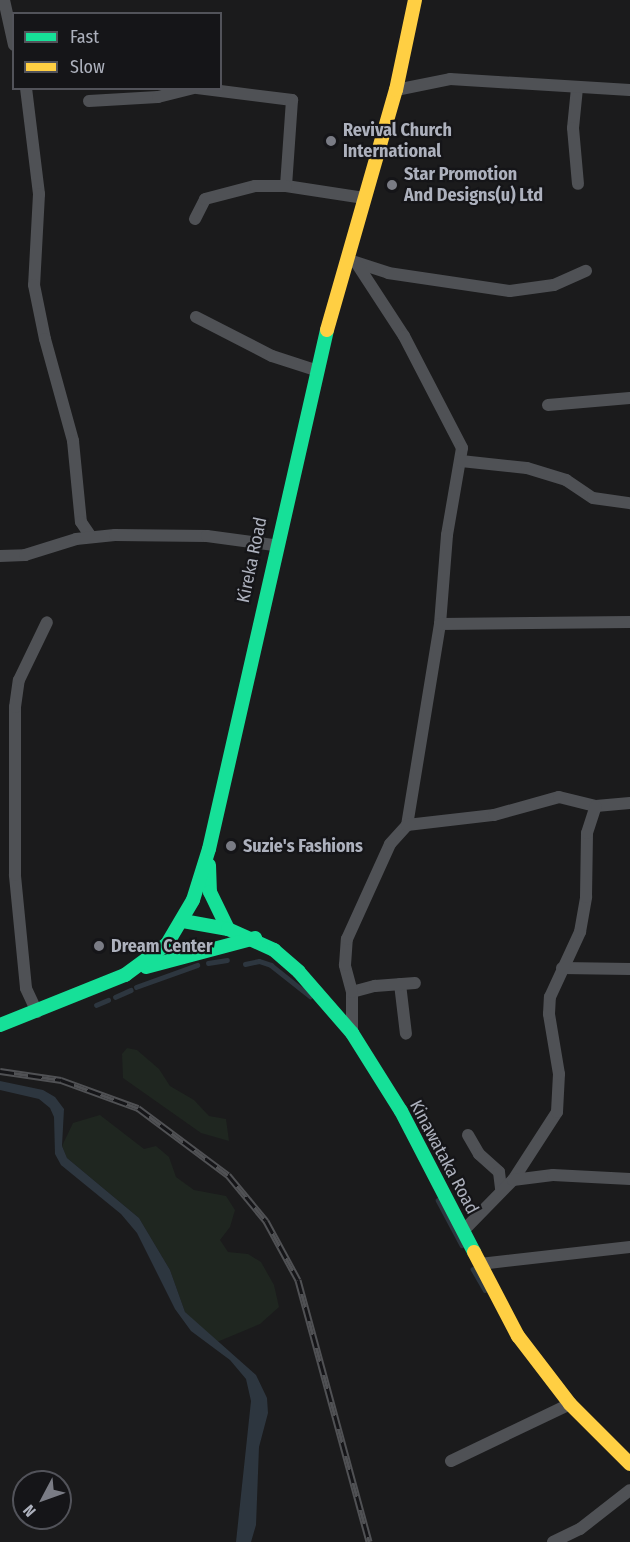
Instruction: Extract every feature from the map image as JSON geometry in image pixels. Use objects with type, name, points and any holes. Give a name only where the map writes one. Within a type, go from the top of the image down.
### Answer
[{"type":"main road","name":"Kireka Road","points":[[0,1024],[37,1012],[125,975],[167,944],[183,921],[209,849],[274,545],[315,370],[352,259],[364,198],[396,90],[415,0]]},
{"type":"main road","points":[[209,849],[210,892],[228,929]]},
{"type":"main road","name":"Kinawataka Road","points":[[183,921],[228,929],[255,938],[299,972],[352,1033],[401,1111],[518,1336],[570,1404],[630,1464]]},
{"type":"main road","points":[[125,975],[160,962],[255,938]]},
{"type":"street","points":[[4,0],[12,36]]},
{"type":"street","points":[[396,90],[450,79],[630,90]]},
{"type":"street","points":[[577,88],[573,128],[578,184]]},
{"type":"street","points":[[26,90],[39,194],[34,285],[73,441],[81,522],[92,537]]},
{"type":"street","points":[[89,101],[158,97],[173,90]]},
{"type":"street","points":[[212,90],[292,100],[286,186]]},
{"type":"street","points":[[195,219],[205,199],[255,186],[286,186],[364,198]]},
{"type":"street","points":[[352,259],[388,273],[510,291],[554,285],[586,271]]},
{"type":"street","points":[[352,259],[404,336],[457,433],[462,448],[447,535],[440,624],[407,825],[390,844],[355,915],[345,965],[352,992],[352,1033]]},
{"type":"street","points":[[196,317],[272,356],[315,370]]},
{"type":"street","points":[[548,405],[630,398]]},
{"type":"street","points":[[461,461],[527,468],[566,480],[593,498],[630,503]]},
{"type":"street","points":[[0,556],[41,552],[63,543],[92,537],[207,536],[274,545]]},
{"type":"street","points":[[37,1012],[26,988],[15,875],[15,707],[19,680],[47,622]]},
{"type":"street","points":[[440,624],[630,622]]},
{"type":"street","points":[[407,825],[494,815],[559,796],[596,806],[630,803]]},
{"type":"street","points":[[463,1231],[513,1180],[556,1112],[559,1074],[549,1014],[554,983],[580,932],[586,897],[587,833],[596,806]]},
{"type":"street","points":[[562,968],[630,969]]},
{"type":"street","points":[[352,992],[400,984],[415,984]]},
{"type":"street","points":[[400,984],[406,1034]]},
{"type":"street","points":[[468,1135],[478,1154],[499,1172],[501,1190]]},
{"type":"street","points":[[513,1180],[553,1175],[630,1179]]},
{"type":"street","points":[[480,1264],[630,1247]]},
{"type":"street","points":[[451,1461],[570,1404]]},
{"type":"street","points":[[553,1542],[580,1529],[630,1490]]},
{"type":"shaded area","points":[[127,1048],[137,1050],[159,1069],[170,1086],[194,1100],[209,1116],[226,1119],[229,1141],[201,1133],[123,1078],[122,1054]]},
{"type":"shaded area","points":[[0,1081],[43,1090],[55,1097],[64,1109],[62,1146],[67,1158],[139,1218],[170,1270],[185,1312],[256,1375],[267,1398],[268,1413],[259,1447],[256,1525],[251,1542],[236,1542],[251,1401],[246,1379],[230,1360],[191,1331],[175,1309],[137,1233],[121,1214],[61,1165],[55,1154],[54,1117],[50,1108],[39,1099],[0,1090]]},
{"type":"shaded area","points":[[100,1115],[144,1149],[156,1146],[169,1157],[176,1177],[194,1190],[226,1196],[235,1210],[230,1227],[220,1240],[228,1252],[248,1254],[261,1262],[274,1285],[279,1307],[260,1324],[217,1342],[198,1326],[185,1312],[170,1270],[139,1218],[67,1158],[62,1146],[73,1123]]},
{"type":"waterway","points":[[208,963],[227,960]]},
{"type":"waterway","points":[[245,964],[259,961],[271,965],[310,996]]},
{"type":"waterway","points":[[136,987],[197,965]]},
{"type":"waterway","points":[[115,997],[131,990]]},
{"type":"waterway","points":[[96,1005],[108,1000]]},
{"type":"waterway","points":[[438,1200],[462,1245]]},
{"type":"waterway","points":[[473,1269],[485,1290]]},
{"type":"railway","points":[[0,1071],[61,1080],[138,1108],[228,1175],[266,1221],[298,1280],[369,1542]]},
{"type":"traffic: fast","points":[[0,1025],[125,975],[167,944],[193,900],[209,849],[327,330]]},
{"type":"traffic: fast","points":[[209,865],[210,892],[228,929]]},
{"type":"traffic: fast","points":[[183,921],[228,929],[274,950],[299,972],[352,1033],[401,1111],[474,1252]]},
{"type":"traffic: fast","points":[[146,967],[255,938]]},
{"type":"traffic: slow","points":[[327,330],[396,90],[415,0]]},
{"type":"traffic: slow","points":[[474,1252],[518,1336],[570,1404],[630,1464]]},
{"type":"place","name":"Revival Church International","points":[[331,141]]},
{"type":"place","name":"Star Promotion And Designs(u) Ltd","points":[[392,185]]},
{"type":"place","name":"Suzie's Fashions","points":[[231,846]]},
{"type":"place","name":"Dream Center","points":[[99,946]]}]
